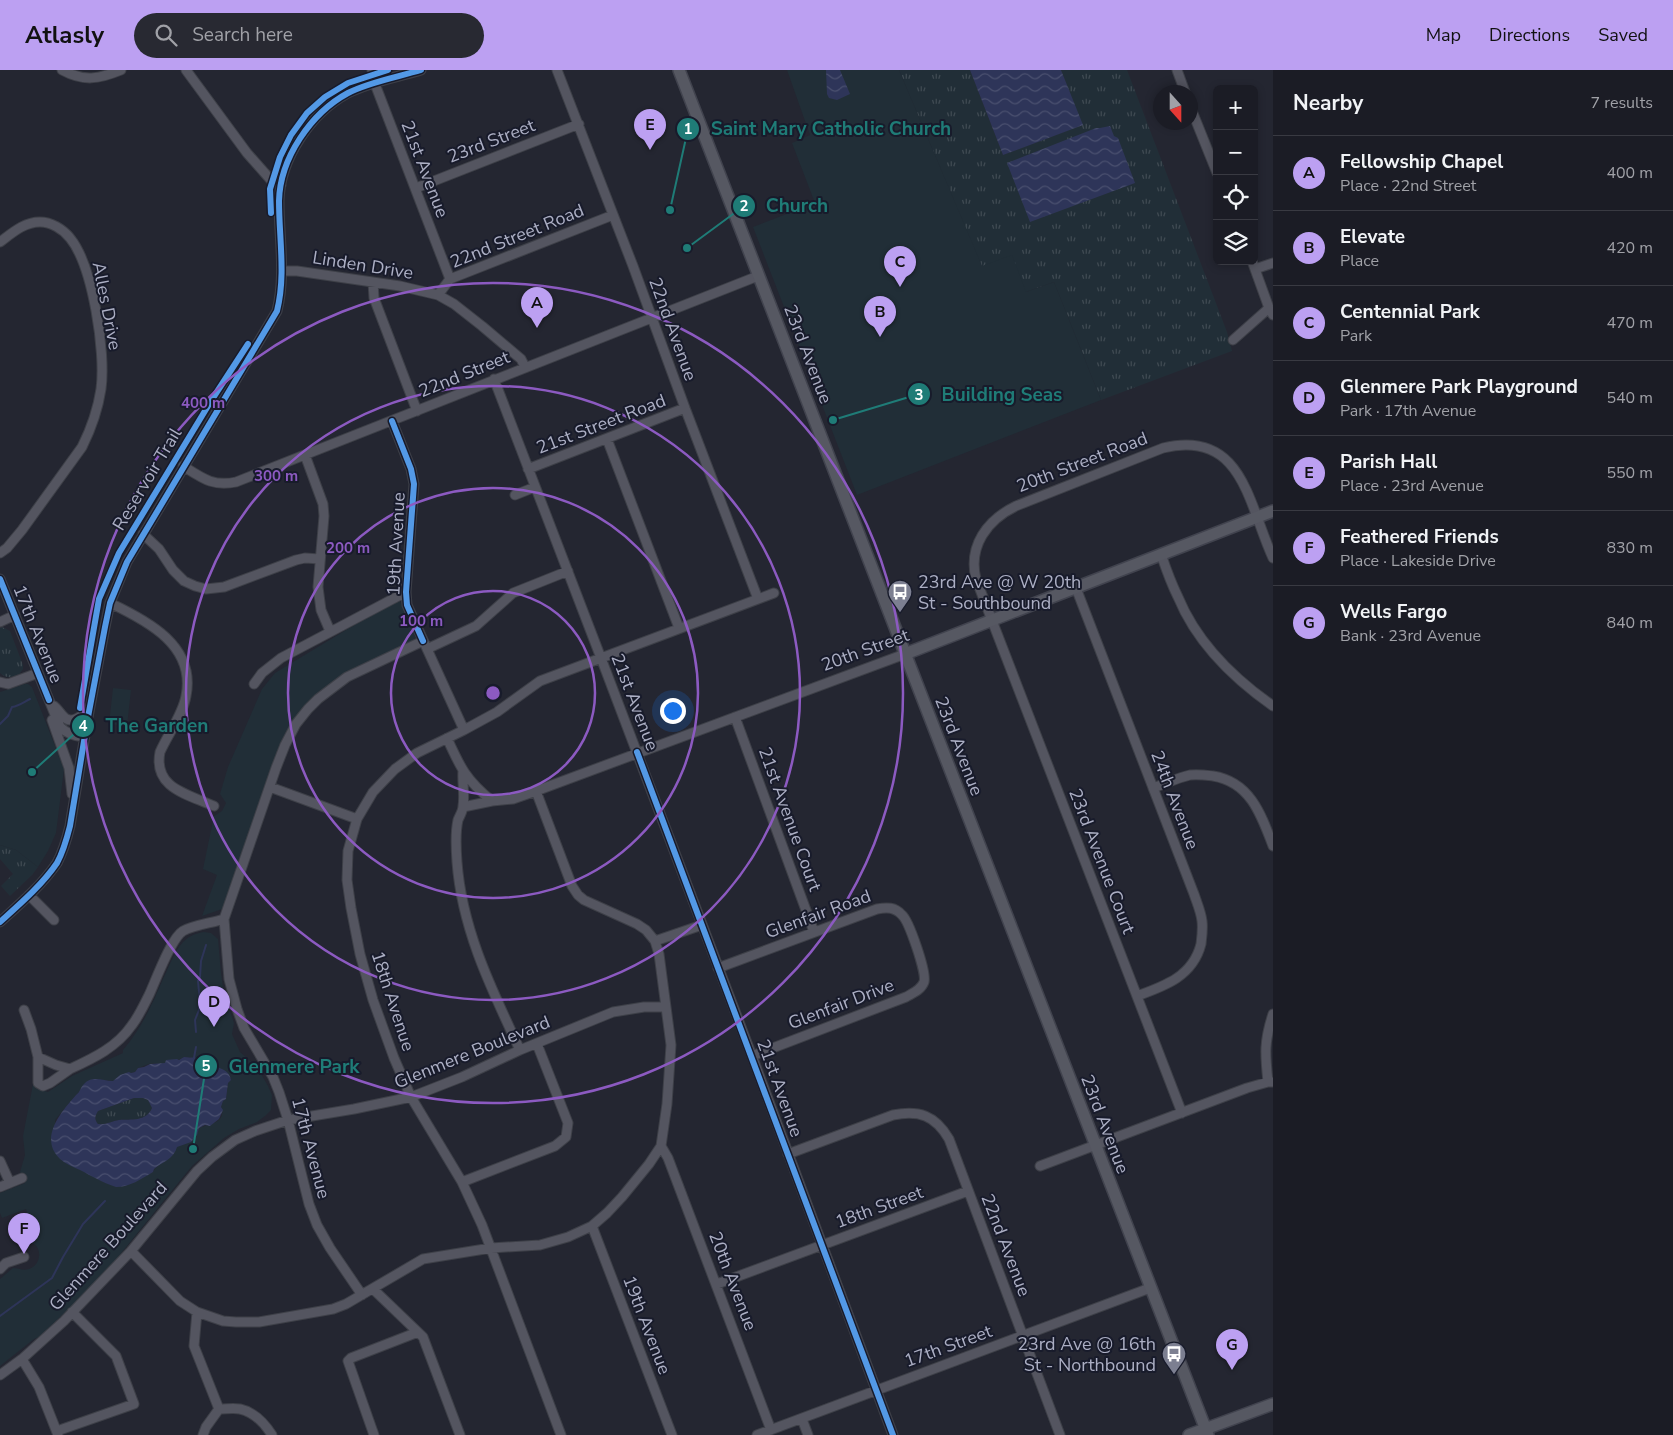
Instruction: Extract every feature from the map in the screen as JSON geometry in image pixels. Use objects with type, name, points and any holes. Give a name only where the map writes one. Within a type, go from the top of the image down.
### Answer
[{"type":"main road","name":"23rd Avenue","points":[[678,70],[1206,1432]]},
{"type":"main road","name":"20th Street","points":[[905,654],[1273,510]]},
{"type":"main road","points":[[1189,1435],[1206,1432],[1273,1404]]},
{"type":"street","points":[[62,70],[69,74],[86,78],[108,75],[121,70]]},
{"type":"street","points":[[186,70],[247,153],[270,179],[281,185]]},
{"type":"street","name":"21st Avenue","points":[[372,70],[375,84],[450,279]]},
{"type":"street","points":[[0,922],[29,895],[57,862],[66,843],[110,603],[127,562],[277,311],[282,271],[279,199],[281,185],[291,155],[308,127],[327,106],[349,93],[421,70]]},
{"type":"street","name":"22nd Avenue","points":[[557,70],[652,318],[684,408],[758,598]]},
{"type":"street","points":[[1177,70],[1182,85]]},
{"type":"street","name":"23rd Street","points":[[416,188],[578,124]]},
{"type":"street","points":[[1198,126],[1213,163]]},
{"type":"street","name":"22nd Street Road","points":[[438,296],[450,279],[613,215]]},
{"type":"street","name":"Alles Drive","points":[[0,242],[29,224],[40,222],[61,229],[70,238],[86,271],[100,339],[102,372],[98,402],[89,433],[82,447],[22,530],[7,548],[0,553]]},
{"type":"street","points":[[1258,265],[1273,263]]},
{"type":"street","points":[[1233,340],[1271,312],[1254,265]]},
{"type":"street","name":"Linden Drive","points":[[282,271],[297,271],[418,289],[438,296]]},
{"type":"street","name":"22nd Street","points":[[183,466],[208,481],[227,484],[758,276]]},
{"type":"street","points":[[373,282],[374,298],[417,410]]},
{"type":"street","points":[[438,296],[454,304],[521,359],[525,367]]},
{"type":"street","name":"21st Avenue","points":[[494,380],[602,658],[893,1435]]},
{"type":"street","name":"21st Street Road","points":[[528,469],[684,408]]},
{"type":"street","name":"19th Avenue","points":[[392,420],[411,468],[414,484],[406,592],[407,605],[464,730]]},
{"type":"street","points":[[607,439],[680,628]]},
{"type":"street","name":"20th Street Road","points":[[992,621],[975,573],[975,556],[979,540],[993,520],[1003,512],[1016,506],[1089,476],[1178,444],[1197,445],[1216,452],[1233,466],[1242,479],[1273,558]]},
{"type":"street","points":[[305,455],[323,504],[319,603],[330,631]]},
{"type":"street","points":[[515,495],[535,487]]},
{"type":"street","points":[[143,534],[159,549],[184,581],[206,589],[224,587],[296,560],[305,558],[320,559]]},
{"type":"street","points":[[1161,554],[1178,598],[1202,640],[1227,669],[1249,689],[1273,706]]},
{"type":"street","name":"17th Avenue","points":[[362,1295],[330,1248],[317,1225],[309,1204],[288,1120],[273,1077],[244,1028],[237,1009],[229,979],[224,919],[285,746],[296,724],[318,699],[347,676],[476,626],[513,592],[568,571]]},
{"type":"street","name":"17th Avenue","points":[[0,579],[60,727],[73,736],[84,737]]},
{"type":"street","name":"24th Avenue","points":[[1076,588],[1202,919],[1202,936],[1199,952],[1186,971],[1179,978],[1165,986],[1137,996]]},
{"type":"street","points":[[254,684],[270,665],[330,631],[406,592]]},
{"type":"street","points":[[492,801],[478,789],[463,771],[447,738],[497,712],[540,681],[774,593]]},
{"type":"street","points":[[110,603],[162,633],[176,648],[182,658],[186,671],[186,697],[160,752],[160,771],[166,782],[177,790],[214,806]]},
{"type":"street","name":"17th Avenue","points":[[0,622],[15,615]]},
{"type":"street","name":"23rd Avenue Court","points":[[992,621],[1182,1113]]},
{"type":"street","name":"20th Street","points":[[464,807],[513,799],[905,654]]},
{"type":"street","name":"17th Avenue","points":[[0,682],[8,684],[38,673]]},
{"type":"street","points":[[49,700],[67,720],[75,720],[90,710]]},
{"type":"street","points":[[49,700],[50,713],[70,772],[73,805]]},
{"type":"street","name":"21st Avenue Court","points":[[735,717],[814,932]]},
{"type":"street","name":"18th Avenue","points":[[447,738],[417,753],[395,769],[373,792],[357,819],[346,859],[351,908],[360,954],[373,1000],[394,1058],[411,1097],[462,1182],[482,1225],[560,1435]]},
{"type":"street","points":[[463,771],[464,807],[458,821],[457,862],[467,918],[487,980],[520,1050]]},
{"type":"street","points":[[1153,788],[1189,775],[1199,774],[1224,778],[1240,787],[1250,796],[1269,825],[1273,846]]},
{"type":"street","points":[[270,788],[357,819]]},
{"type":"street","points":[[131,1251],[180,1301],[196,1312],[223,1321],[259,1322],[341,1307],[423,1259],[491,1248],[540,1245],[558,1241],[592,1226],[622,1197],[661,1146],[667,1104],[671,1045],[659,954],[655,941],[646,930],[584,900],[578,895],[572,886],[536,791]]},
{"type":"street","points":[[29,895],[54,920]]},
{"type":"street","name":"Glenfair Road","points":[[718,968],[877,909],[888,907],[898,911],[905,918],[924,967],[925,979],[923,984],[914,993]]},
{"type":"street","points":[[24,1010],[38,1057],[38,1082],[43,1086],[70,1068],[108,1050],[131,1026],[143,1008],[168,953],[184,930],[224,919]]},
{"type":"street","points":[[655,941],[702,925]]},
{"type":"street","name":"Glenfair Drive","points":[[752,1056],[914,993]]},
{"type":"street","name":"Glenmere Boulevard","points":[[0,1375],[22,1359],[72,1312],[131,1251],[197,1171],[212,1156],[235,1140],[288,1120],[411,1097],[613,1012],[644,1007],[666,1007]]},
{"type":"street","points":[[1040,1166],[1247,1088],[1271,1082],[1265,1054],[1266,1036],[1273,1014]]},
{"type":"street","points":[[462,1182],[555,1146],[566,1137],[568,1123],[537,1044]]},
{"type":"street","points":[[38,1057],[56,1065],[70,1068]]},
{"type":"street","name":"22nd Avenue","points":[[788,1154],[892,1115],[912,1112],[920,1114],[943,1128],[949,1139],[1060,1435]]},
{"type":"street","name":"20th Avenue","points":[[661,1146],[668,1158],[717,1284],[771,1430]]},
{"type":"street","points":[[0,1161],[10,1183]]},
{"type":"street","points":[[0,1187],[22,1178]]},
{"type":"street","name":"18th Street","points":[[717,1284],[968,1192]]},
{"type":"street","name":"19th Avenue","points":[[592,1226],[672,1435]]},
{"type":"street","points":[[0,1269],[6,1263],[24,1256]]},
{"type":"street","points":[[373,1288],[423,1337],[460,1435]]},
{"type":"street","name":"17th Street","points":[[757,1435],[1150,1288]]},
{"type":"street","points":[[22,1359],[38,1386],[57,1433],[134,1404],[116,1356],[72,1312]]},
{"type":"street","points":[[196,1312],[194,1346],[219,1409]]},
{"type":"street","points":[[374,1435],[348,1361],[351,1358],[418,1332]]},
{"type":"street","points":[[203,1435],[206,1426],[219,1409]]},
{"type":"street","points":[[219,1409],[240,1409],[250,1413],[263,1422],[272,1435]]},
{"type":"street","points":[[802,1418],[808,1435]]},
{"type":"green space","points":[[787,70],[899,70],[982,266],[1012,255],[1026,292],[1054,282],[1101,400],[857,495],[753,227],[815,203],[792,143],[810,135]]},
{"type":"green space","points":[[899,70],[970,70],[1003,155],[1082,125],[1061,70],[1127,70],[1227,332],[1232,351],[1101,400],[1054,282],[1026,292],[982,267]]},
{"type":"green space","points":[[399,600],[419,639],[342,676],[315,696],[303,709],[225,908],[202,916],[217,875],[203,869],[214,816],[222,811],[226,803],[220,794],[228,767],[262,689],[275,673]]},
{"type":"green space","points":[[2,627],[10,631],[23,665],[20,674],[12,677],[7,677],[0,673],[0,628]]},
{"type":"green space","points":[[25,684],[32,687],[64,769],[56,833],[38,867],[16,850],[0,845],[0,692]]},
{"type":"green space","points":[[113,688],[131,690],[127,726],[109,724]]},
{"type":"green space","points":[[0,845],[16,850],[38,867],[10,896],[1,886],[13,874],[0,859]]},
{"type":"green space","points":[[204,932],[211,933],[218,939],[224,994],[234,1023],[232,1034],[240,1052],[257,1067],[268,1086],[272,1095],[271,1110],[257,1122],[239,1129],[224,1138],[192,1166],[105,1273],[39,1337],[0,1366],[0,1279],[13,1268],[29,1269],[34,1266],[39,1257],[37,1247],[33,1244],[27,1242],[18,1244],[27,1227],[26,1209],[2,1218],[0,1213],[0,1193],[25,1183],[20,1172],[25,1155],[23,1136],[33,1084],[38,1089],[48,1092],[72,1076],[123,1053],[123,1050],[146,1016],[177,950],[188,938]],"holes":[[[184,1057],[205,1061],[231,1080],[228,1083],[226,1099],[221,1107],[222,1116],[216,1122],[199,1128],[195,1138],[176,1147],[172,1155],[158,1165],[153,1172],[124,1186],[106,1183],[61,1159],[55,1120],[84,1085],[95,1080],[114,1081],[129,1072],[135,1072],[138,1068],[149,1064],[163,1064]]]},
{"type":"green space","points":[[134,1098],[148,1100],[152,1108],[146,1116],[138,1119],[98,1124],[95,1118],[98,1111]]},
{"type":"water","points":[[826,70],[840,70],[850,94],[837,100],[829,98],[827,94]]},
{"type":"water","points":[[970,70],[1061,70],[1083,125],[1003,155]]},
{"type":"water","points":[[1110,126],[1114,136],[1118,138],[1135,183],[1030,222],[1007,163],[1096,128]]},
{"type":"water","points":[[184,1057],[203,1059],[228,1073],[231,1080],[228,1083],[226,1099],[223,1101],[221,1107],[223,1110],[219,1119],[210,1126],[205,1125],[199,1128],[197,1135],[191,1142],[177,1147],[173,1155],[154,1169],[153,1172],[126,1186],[116,1187],[107,1184],[60,1159],[54,1151],[51,1142],[54,1125],[64,1109],[87,1081],[94,1079],[113,1081],[120,1075],[135,1072],[138,1068],[150,1064],[165,1063],[166,1060],[179,1060]],"holes":[[[134,1098],[148,1100],[152,1108],[142,1118],[101,1124],[98,1124],[96,1121],[98,1111]]]},
{"type":"waterway","points":[[0,724],[8,716],[12,707],[30,699]]},
{"type":"waterway","points":[[196,1032],[195,1020],[200,1002],[198,981],[206,945]]},
{"type":"waterway","points":[[194,1058],[196,1047]]},
{"type":"waterway","points":[[0,1316],[52,1278],[83,1224],[105,1201]]},
{"type":"cycle path","points":[[271,213],[270,189],[280,157],[291,135],[307,113],[325,97],[348,83],[388,70]]},
{"type":"cycle path","points":[[0,922],[45,879],[57,863],[63,850],[70,826],[88,717],[110,603],[127,562],[277,311],[282,270],[279,201],[285,169],[292,153],[310,125],[334,102],[348,93],[365,86],[421,70]]},
{"type":"cycle path","name":"Reservoir Trail","points":[[80,708],[99,599],[119,553],[211,401],[248,344]]},
{"type":"cycle path","points":[[392,421],[411,469],[414,484],[406,592],[407,605],[423,641]]},
{"type":"cycle path","points":[[0,579],[49,700]]},
{"type":"cycle path","points":[[637,752],[893,1435]]},
{"type":"place","name":"Parish Hall","points":[[650,150]]},
{"type":"place","name":"Saint Mary Catholic Church","points":[[670,210]]},
{"type":"place","name":"Church","points":[[687,248]]},
{"type":"place","name":"Centennial Park","points":[[900,287]]},
{"type":"place","name":"Fellowship Chapel","points":[[537,328]]},
{"type":"place","name":"Elevate","points":[[880,337]]},
{"type":"place","name":"Building Seas","points":[[833,420]]},
{"type":"place","name":"23rd Ave @ W 20th St - Southbound","points":[[900,613]]},
{"type":"place","name":"The Garden","points":[[32,772]]},
{"type":"place","name":"Glenmere Park Playground","points":[[214,1027]]},
{"type":"place","name":"Glenmere Park","points":[[193,1149]]},
{"type":"place","name":"Feathered Friends","points":[[24,1254]]},
{"type":"place","name":"Wells Fargo","points":[[1232,1370]]},
{"type":"place","name":"23rd Ave @ 16th St - Northbound","points":[[1174,1375]]}]
